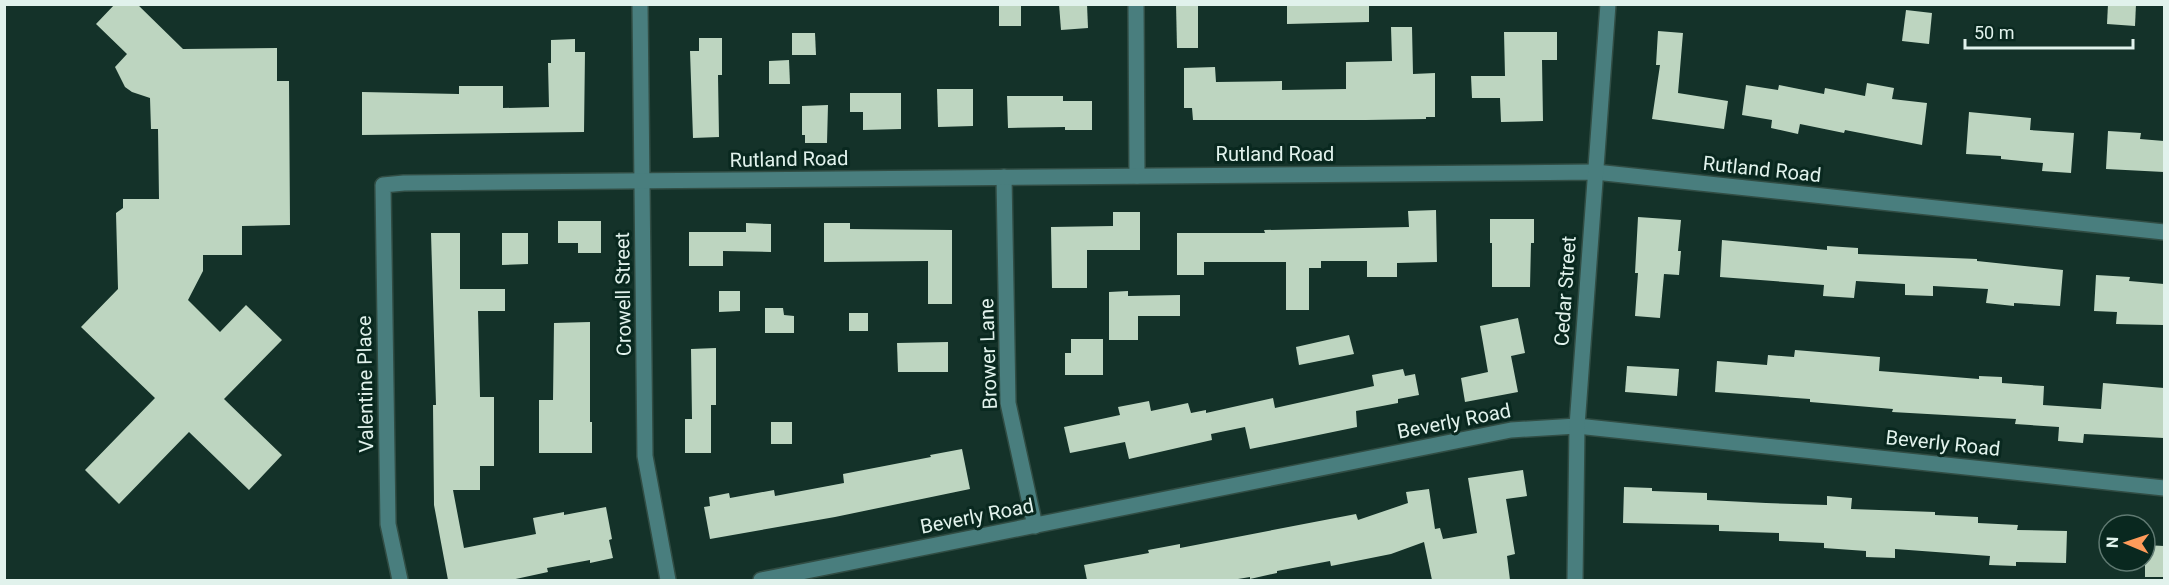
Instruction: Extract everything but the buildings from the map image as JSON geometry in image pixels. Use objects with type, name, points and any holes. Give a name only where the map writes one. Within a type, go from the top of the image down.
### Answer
[{"type":"street","name":"Crowell Street","points":[[640,4],[645,456],[668,580]]},
{"type":"street","points":[[1136,4],[1137,176]]},
{"type":"street","name":"Cedar Street","points":[[1575,580],[1576,426],[1608,4]]},
{"type":"street","name":"Rutland Road","points":[[383,185],[1595,172],[2164,232]]},
{"type":"street","name":"Brower Lane","points":[[1004,177],[1008,403],[1035,526]]},
{"type":"street","name":"Valentine Place","points":[[383,185],[388,524],[400,580]]},
{"type":"street","name":"Beverly Road","points":[[761,580],[1511,430],[1576,426],[2164,488]]}]
